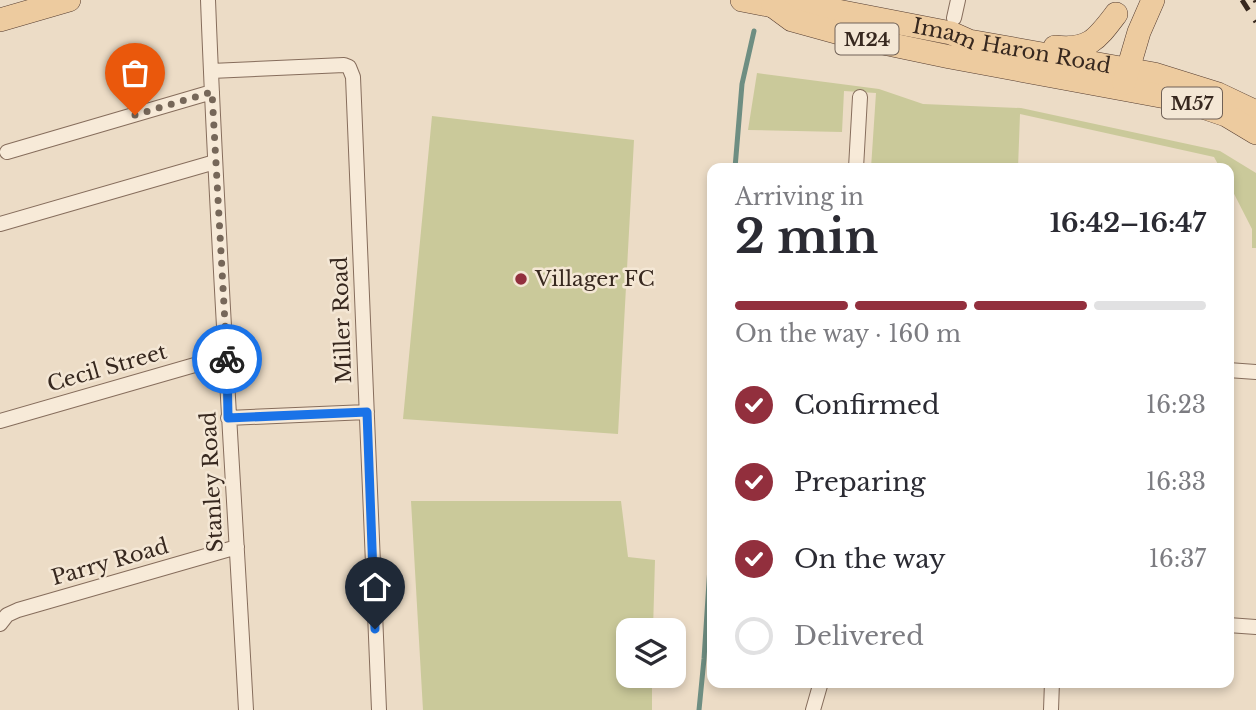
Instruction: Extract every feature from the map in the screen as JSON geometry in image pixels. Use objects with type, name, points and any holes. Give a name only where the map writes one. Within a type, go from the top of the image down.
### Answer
[{"type":"main road","points":[[0,20],[39,4],[69,0]]},
{"type":"main road","name":"Imam Haron Road","points":[[742,0],[773,6],[796,3],[953,26],[970,41],[1125,79]]},
{"type":"main road","points":[[1153,0],[1139,32],[1125,79],[1154,74],[1218,94],[1256,112]]},
{"type":"main road","name":"Imam Haron Road","points":[[773,6],[792,20],[850,36],[1101,74]]},
{"type":"main road","points":[[953,26],[973,34],[1046,46],[1077,48],[1096,40],[1119,7]]},
{"type":"main road","points":[[1101,74],[1119,7]]},
{"type":"main road","name":"M57","points":[[1125,79],[1226,115],[1256,133]]},
{"type":"street","name":"Stanley Road","points":[[208,0],[228,418],[246,710]]},
{"type":"street","points":[[953,26],[958,0]]},
{"type":"street","name":"Miller Road","points":[[211,71],[340,65],[349,66],[354,77],[379,710]]},
{"type":"street","points":[[6,152],[212,92]]},
{"type":"street","points":[[856,163],[860,97]]},
{"type":"street","points":[[0,224],[215,162]]},
{"type":"street","name":"Cecil Street","points":[[0,421],[226,356]]},
{"type":"street","points":[[1234,370],[1256,372]]},
{"type":"street","points":[[228,418],[367,412]]},
{"type":"street","name":"Parry Road","points":[[0,624],[7,615],[18,610],[237,547]]},
{"type":"street","points":[[1234,625],[1256,627]]},
{"type":"street","points":[[813,710],[819,688]]},
{"type":"street","points":[[1051,710],[1052,688]]},
{"type":"green space","points":[[757,73],[879,89],[923,104],[1021,108],[1220,151],[1256,173],[1256,248],[1252,248],[1252,229],[1234,194],[1234,163],[1217,163],[1214,157],[1020,114],[1018,163],[871,163],[876,93],[844,91],[842,132],[748,130]]},
{"type":"green space","name":"Villager FC","points":[[432,116],[634,140],[618,434],[403,419]]},
{"type":"green space","points":[[411,501],[621,501],[628,557],[655,560],[653,618],[616,618],[616,688],[652,688],[652,710],[423,710]]},
{"type":"waterway","points":[[735,163],[742,84],[754,31]]},
{"type":"waterway","points":[[699,710],[707,613]]},
{"type":"railway","points":[[1242,0],[1256,22]]},
{"type":"way so far","points":[[135,115],[212,92],[227,359]]},
{"type":"place","name":"Villager FC","points":[[521,279]]},
{"type":"route","points":[[227,359],[228,418],[367,412],[375,629]]}]
